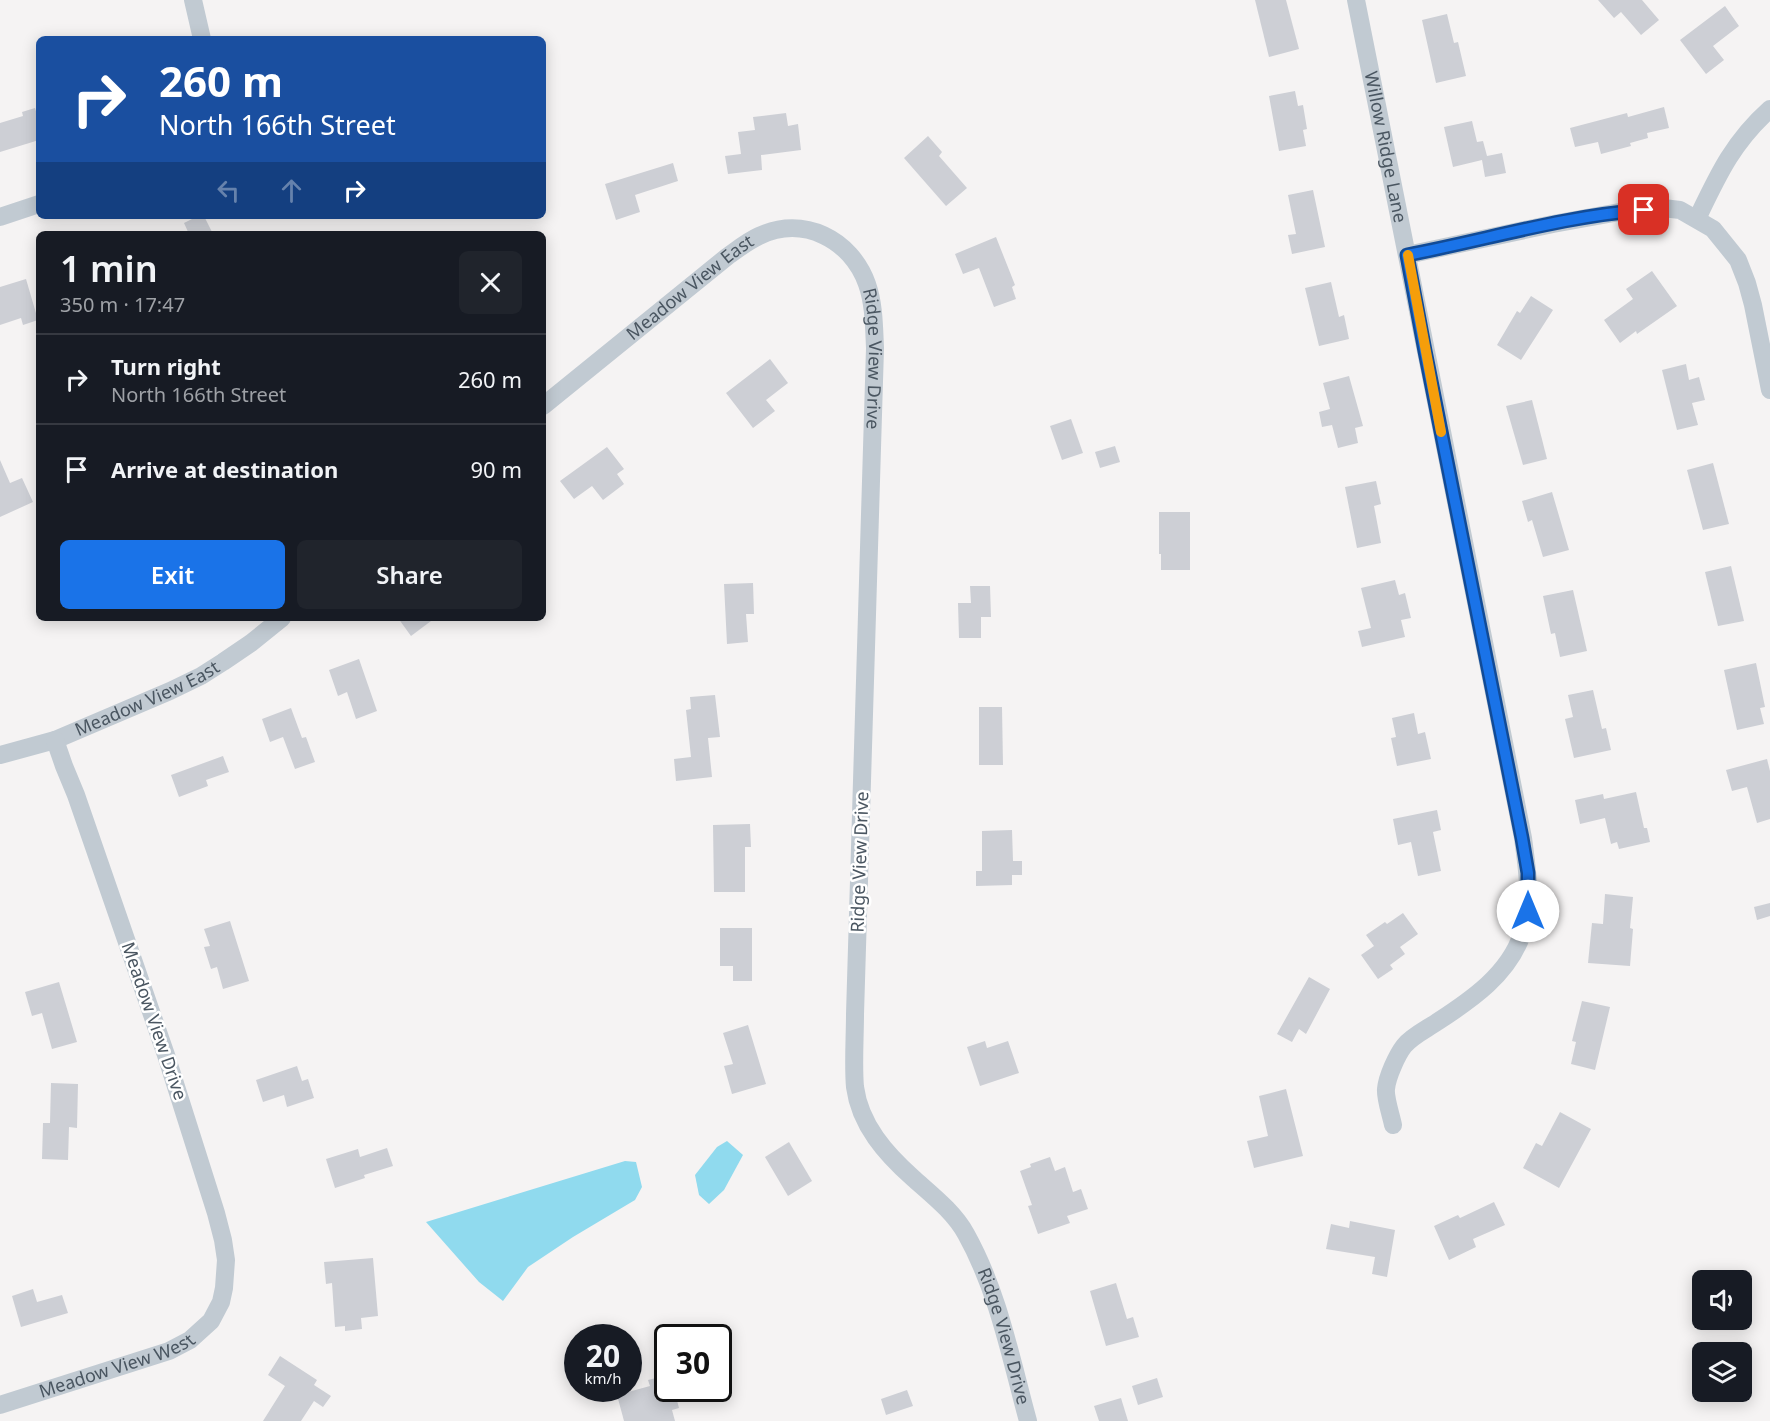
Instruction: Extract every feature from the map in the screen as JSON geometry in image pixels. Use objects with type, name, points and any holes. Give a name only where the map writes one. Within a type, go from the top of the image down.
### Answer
[{"type":"street","points":[[193,0],[201,36]]},
{"type":"street","name":"Willow Ridge Lane","points":[[1356,0],[1528,873],[1528,911],[1522,934],[1513,954],[1494,979],[1474,996],[1405,1045],[1394,1065],[1386,1089],[1393,1125]]},
{"type":"street","points":[[1697,219],[1718,174],[1738,142],[1770,109]]},
{"type":"street","points":[[0,217],[36,205]]},
{"type":"street","points":[[1407,255],[1625,211],[1662,208],[1680,210],[1713,230],[1738,260],[1753,305],[1770,390]]},
{"type":"street","name":"Meadow View East","points":[[546,404],[728,256],[761,235],[779,230],[812,231],[841,245],[853,257]]},
{"type":"street","name":"Ridge View Drive","points":[[853,257],[867,285],[874,317],[875,348],[855,1087],[869,1128],[884,1149],[965,1231],[976,1254],[1002,1325],[1028,1421]]},
{"type":"street","name":"Meadow View East","points":[[0,755],[55,740],[162,695],[201,676],[251,643],[278,621]]},
{"type":"street","name":"Meadow View Drive","points":[[55,740],[166,1055],[216,1213],[226,1260],[224,1287],[218,1307]]},
{"type":"street","name":"Meadow View West","points":[[0,1405],[169,1351],[190,1340],[211,1321],[218,1307]]},
{"type":"water","points":[[727,1141],[743,1155],[724,1190],[709,1204],[699,1195],[695,1175],[717,1147]]},
{"type":"water","points":[[625,1161],[636,1162],[642,1187],[635,1200],[528,1267],[503,1301],[479,1282],[426,1222]]},
{"type":"building","points":[[1255,0],[1286,0],[1299,49],[1269,57]]},
{"type":"building","points":[[1598,0],[1642,0],[1659,20],[1641,35],[1621,12],[1614,18]]},
{"type":"building","points":[[1725,6],[1739,26],[1713,46],[1724,60],[1706,74],[1680,40]]},
{"type":"building","points":[[1447,14],[1454,43],[1458,42],[1466,76],[1436,83],[1422,20]]},
{"type":"building","points":[[1295,91],[1298,106],[1303,105],[1307,129],[1303,130],[1306,146],[1279,151],[1269,96]]},
{"type":"building","points":[[1664,107],[1669,128],[1647,133],[1648,138],[1630,143],[1631,146],[1601,154],[1598,142],[1575,147],[1570,128],[1627,113],[1628,117]]},
{"type":"building","points":[[35,108],[36,141],[0,152],[0,123],[23,116],[22,112]]},
{"type":"building","points":[[786,113],[788,126],[798,124],[801,150],[761,155],[762,170],[728,174],[725,156],[741,154],[738,132],[755,130],[753,117]]},
{"type":"building","points":[[1472,121],[1477,142],[1483,141],[1487,156],[1502,153],[1506,173],[1485,177],[1482,160],[1453,167],[1444,127]]},
{"type":"building","points":[[928,136],[942,152],[939,156],[967,188],[946,206],[904,158]]},
{"type":"building","points":[[673,163],[678,181],[635,195],[640,212],[616,220],[605,184]]},
{"type":"building","points":[[1313,190],[1325,247],[1292,254],[1288,235],[1296,234],[1288,195]]},
{"type":"building","points":[[192,219],[206,219],[212,231],[188,231],[184,223]]},
{"type":"building","points":[[996,237],[1015,285],[1012,287],[1016,299],[994,307],[979,268],[963,274],[955,254]]},
{"type":"building","points":[[1652,271],[1677,306],[1620,343],[1604,320],[1633,299],[1626,289]]},
{"type":"building","points":[[26,279],[36,321],[23,325],[21,318],[0,325],[0,287]]},
{"type":"building","points":[[1331,282],[1339,317],[1344,315],[1349,339],[1319,346],[1305,288]]},
{"type":"building","points":[[1531,296],[1553,310],[1521,360],[1497,345],[1517,311],[1520,313]]},
{"type":"building","points":[[770,359],[788,383],[766,400],[775,411],[753,428],[726,393]]},
{"type":"building","points":[[1686,364],[1689,380],[1699,377],[1705,400],[1692,403],[1698,425],[1677,430],[1662,370]]},
{"type":"building","points":[[1349,376],[1363,426],[1355,428],[1358,443],[1338,448],[1332,425],[1322,427],[1319,412],[1330,409],[1323,383]]},
{"type":"building","points":[[1532,400],[1547,459],[1523,465],[1506,406]]},
{"type":"building","points":[[1071,419],[1083,453],[1062,460],[1050,426]]},
{"type":"building","points":[[1115,446],[1120,462],[1100,468],[1095,452]]},
{"type":"building","points":[[607,447],[624,469],[617,474],[624,484],[603,500],[592,486],[574,499],[560,481]]},
{"type":"building","points":[[0,460],[10,483],[22,478],[33,502],[0,517]]},
{"type":"building","points":[[1713,463],[1729,524],[1703,530],[1687,470]]},
{"type":"building","points":[[1376,481],[1381,504],[1374,506],[1381,543],[1357,548],[1345,487]]},
{"type":"building","points":[[1552,492],[1569,550],[1543,557],[1532,520],[1528,522],[1522,501]]},
{"type":"building","points":[[1159,512],[1190,512],[1190,570],[1161,570]]},
{"type":"building","points":[[1731,566],[1744,621],[1718,626],[1705,572]]},
{"type":"building","points":[[1395,580],[1399,595],[1405,593],[1411,618],[1401,620],[1405,637],[1362,647],[1358,631],[1371,628],[1361,588]]},
{"type":"building","points":[[753,583],[754,614],[746,614],[748,642],[727,644],[724,584]]},
{"type":"building","points":[[970,586],[990,586],[991,617],[981,617],[981,638],[959,638],[958,603],[971,603]]},
{"type":"building","points":[[1573,590],[1587,651],[1560,657],[1555,633],[1551,634],[1543,596]]},
{"type":"building","points":[[400,621],[431,621],[411,636]]},
{"type":"building","points":[[359,659],[377,711],[356,719],[347,692],[338,696],[329,670]]},
{"type":"building","points":[[1756,663],[1765,707],[1760,708],[1764,724],[1737,730],[1724,670]]},
{"type":"building","points":[[1593,690],[1602,729],[1606,728],[1611,750],[1574,758],[1565,719],[1573,717],[1568,695]]},
{"type":"building","points":[[715,695],[720,737],[708,738],[712,777],[676,781],[674,759],[691,757],[686,710],[691,709],[690,697]]},
{"type":"building","points":[[979,707],[1002,707],[1003,765],[979,765]]},
{"type":"building","points":[[291,708],[302,738],[306,737],[315,762],[295,769],[283,737],[270,742],[262,719]]},
{"type":"building","points":[[1414,713],[1418,734],[1425,732],[1431,759],[1397,766],[1391,738],[1396,737],[1392,718]]},
{"type":"building","points":[[223,756],[229,772],[206,780],[208,786],[179,797],[171,775]]},
{"type":"building","points":[[1767,759],[1770,771],[1770,819],[1757,823],[1747,787],[1732,791],[1726,770]]},
{"type":"building","points":[[1636,792],[1644,828],[1647,828],[1650,842],[1619,849],[1617,842],[1611,844],[1605,818],[1580,824],[1575,800],[1603,794],[1604,799]]},
{"type":"building","points":[[1437,810],[1441,830],[1433,832],[1441,871],[1418,876],[1411,842],[1398,845],[1393,819]]},
{"type":"building","points":[[750,824],[751,847],[745,847],[745,892],[714,892],[713,825]]},
{"type":"building","points":[[1012,830],[1013,861],[1022,861],[1022,875],[1012,875],[1012,885],[976,886],[976,871],[982,871],[982,831]]},
{"type":"building","points":[[1605,894],[1633,897],[1630,966],[1588,963],[1592,923],[1603,924]]},
{"type":"building","points":[[1770,903],[1770,916],[1757,920],[1754,907]]},
{"type":"building","points":[[1403,913],[1418,934],[1400,947],[1405,954],[1390,965],[1393,969],[1378,979],[1361,955],[1374,946],[1366,935]]},
{"type":"building","points":[[230,921],[249,981],[223,989],[217,967],[211,969],[204,947],[210,946],[204,929]]},
{"type":"building","points":[[720,928],[752,928],[752,981],[733,981],[733,966],[720,966]]},
{"type":"building","points":[[1309,977],[1330,989],[1306,1034],[1299,1029],[1292,1042],[1277,1034]]},
{"type":"building","points":[[59,982],[77,1042],[52,1049],[42,1013],[32,1016],[25,992]]},
{"type":"building","points":[[1582,1001],[1610,1007],[1595,1070],[1571,1064],[1576,1042],[1572,1041]]},
{"type":"building","points":[[748,1025],[766,1084],[732,1094],[724,1066],[733,1064],[723,1033]]},
{"type":"building","points":[[985,1041],[987,1048],[1008,1041],[1019,1073],[980,1086],[967,1047]]},
{"type":"building","points":[[297,1066],[302,1081],[308,1079],[314,1098],[287,1107],[284,1095],[263,1102],[256,1080]]},
{"type":"building","points":[[51,1083],[78,1084],[77,1128],[69,1127],[68,1160],[42,1159],[43,1123],[50,1123]]},
{"type":"building","points":[[1286,1089],[1303,1156],[1254,1168],[1247,1141],[1268,1136],[1259,1096]]},
{"type":"building","points":[[1560,1112],[1591,1129],[1559,1188],[1523,1168],[1536,1143],[1542,1146]]},
{"type":"building","points":[[789,1142],[812,1181],[788,1196],[765,1157]]},
{"type":"building","points":[[387,1148],[393,1166],[364,1175],[365,1178],[335,1188],[326,1159],[358,1149],[360,1157]]},
{"type":"building","points":[[1050,1157],[1055,1171],[1065,1167],[1073,1192],[1081,1189],[1088,1209],[1067,1216],[1070,1223],[1038,1234],[1028,1206],[1032,1205],[1020,1171],[1031,1167],[1030,1164]]},
{"type":"building","points":[[1494,1202],[1505,1225],[1473,1239],[1476,1247],[1449,1260],[1434,1226],[1458,1215],[1460,1218]]},
{"type":"building","points":[[1350,1221],[1395,1230],[1387,1277],[1372,1274],[1375,1257],[1326,1249],[1331,1224],[1349,1228]]},
{"type":"building","points":[[373,1258],[378,1316],[361,1318],[362,1329],[345,1331],[345,1326],[335,1327],[332,1283],[326,1284],[324,1262]]},
{"type":"building","points":[[1116,1283],[1127,1319],[1133,1317],[1139,1337],[1106,1346],[1090,1291]]},
{"type":"building","points":[[33,1289],[37,1302],[62,1295],[68,1313],[21,1327],[12,1296]]},
{"type":"building","points":[[280,1356],[317,1380],[314,1385],[331,1396],[323,1407],[314,1401],[301,1421],[263,1421],[285,1386],[268,1375]]},
{"type":"building","points":[[654,1378],[654,1402],[677,1402],[679,1408],[672,1410],[675,1421],[624,1421],[619,1402],[642,1402],[642,1388],[650,1386],[648,1380]]},
{"type":"building","points":[[1157,1378],[1163,1397],[1138,1405],[1132,1386]]},
{"type":"building","points":[[907,1390],[913,1406],[886,1415],[881,1399]]},
{"type":"building","points":[[1121,1398],[1128,1421],[1099,1421],[1094,1406]]},
{"type":"slow traffic","points":[[1408,255],[1441,432]]},
{"type":"route","points":[[1528,911],[1528,873],[1522,838],[1407,255],[1553,224],[1625,211],[1644,210]]}]
